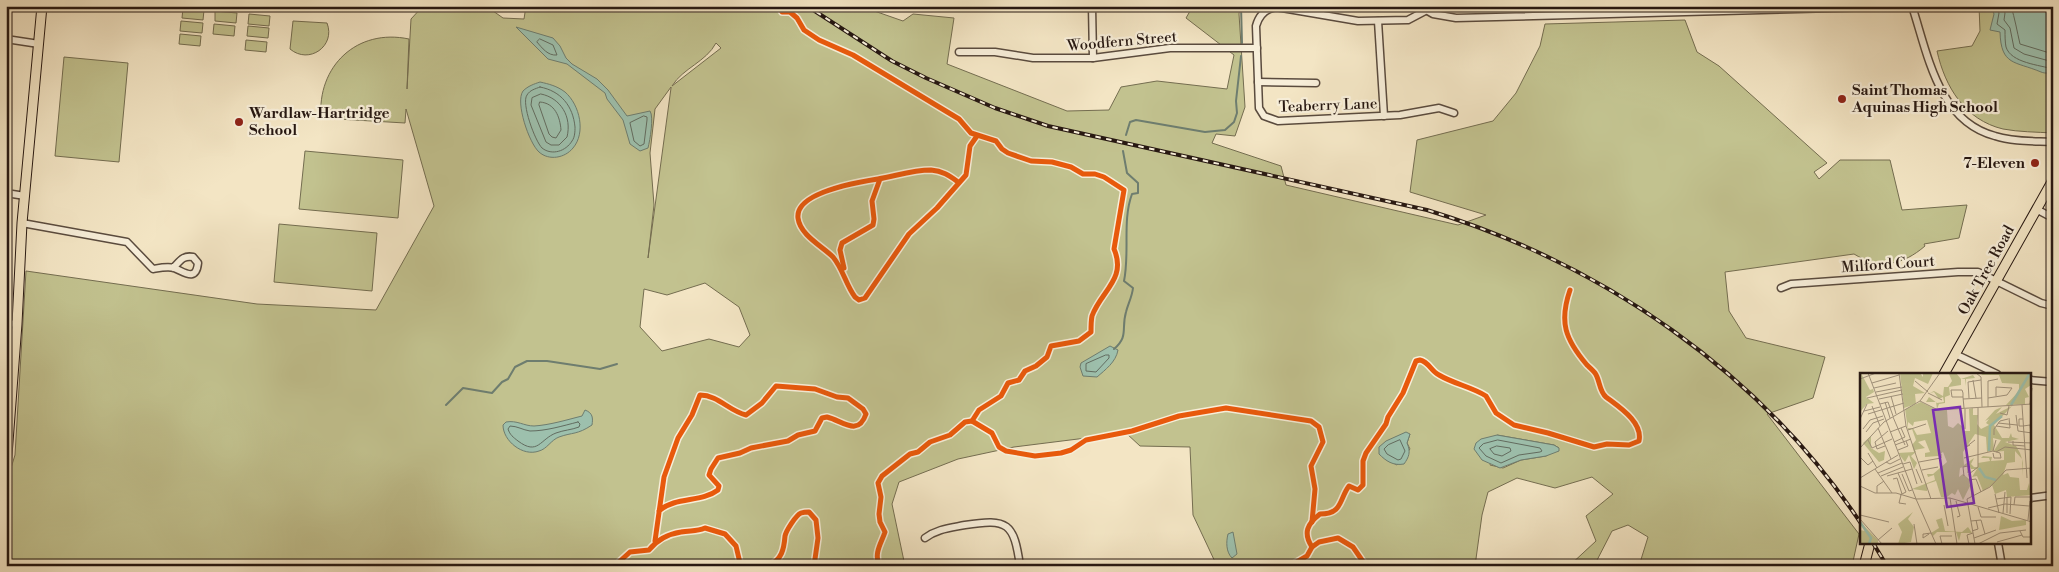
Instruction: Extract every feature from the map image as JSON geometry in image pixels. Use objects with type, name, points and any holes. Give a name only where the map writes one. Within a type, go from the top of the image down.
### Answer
[{"type":"main road","points":[[6,468],[18,324],[22,223],[42,6]]},
{"type":"main road","name":"Oak Tree Road","points":[[1945,373],[2053,180]]},
{"type":"main road","points":[[1864,566],[1870,544]]},
{"type":"street","points":[[1092,6],[1093,58]]},
{"type":"street","points":[[1419,6],[1425,11],[1456,18],[1714,9],[1864,9],[1912,6],[1938,85],[1946,101],[1960,116],[1977,128],[1995,136],[2053,142]]},
{"type":"street","points":[[1555,6],[1556,15]]},
{"type":"street","name":"Teaberry Lane","points":[[1425,11],[1408,20],[1378,21],[1358,21],[1272,8],[1264,12],[1257,22],[1259,108],[1264,116],[1273,120],[1400,115],[1439,108],[1454,113]]},
{"type":"street","points":[[1378,21],[1384,116]]},
{"type":"street","points":[[6,39],[39,44]]},
{"type":"street","name":"Woodfern Street","points":[[959,52],[995,52],[1033,58],[1093,58],[1170,48],[1257,48]]},
{"type":"street","points":[[1258,82],[1316,83]]},
{"type":"street","points":[[6,193],[25,196]]},
{"type":"street","points":[[2036,209],[2053,218]]},
{"type":"street","points":[[22,223],[127,242],[153,269],[173,268]]},
{"type":"street","name":"Milford Court","points":[[1781,288],[1791,284],[1978,272],[2040,303],[2053,306]]},
{"type":"street","points":[[6,323],[18,324]]},
{"type":"street","points":[[1955,354],[1995,373]]},
{"type":"street","points":[[2032,380],[2053,382]]},
{"type":"street","points":[[2032,498],[2053,495]]},
{"type":"street","points":[[925,538],[941,530],[986,522],[997,522],[1005,526],[1015,538],[1020,566]]},
{"type":"street","points":[[1998,544],[2002,566]]},
{"type":"shaded area","points":[[423,6],[486,6],[503,18],[524,19],[526,6],[860,6],[903,21],[913,14],[954,18],[947,64],[1067,111],[1109,110],[1121,87],[1157,81],[1227,89],[1234,55],[1186,18],[1193,6],[1240,6],[1245,107],[1235,136],[1216,134],[1212,143],[1281,166],[1286,185],[1458,225],[1486,215],[1410,192],[1417,140],[1493,121],[1516,93],[1540,46],[1545,24],[1685,20],[1697,52],[1719,66],[1827,163],[1814,172],[1819,179],[1840,160],[1890,160],[1902,210],[1967,205],[1959,238],[1924,244],[1925,246],[1917,252],[1900,261],[1882,264],[1854,254],[1725,272],[1729,311],[1746,338],[1825,357],[1813,398],[1767,414],[1859,534],[1852,566],[1639,566],[1648,537],[1628,525],[1612,531],[1594,566],[1569,566],[1596,541],[1586,516],[1613,494],[1592,477],[1555,488],[1517,478],[1488,492],[1482,515],[1475,566],[1217,566],[1193,515],[1190,447],[1140,446],[1126,433],[1014,447],[958,459],[899,482],[892,504],[905,566],[6,566],[6,484],[15,455],[26,271],[257,304],[376,310],[434,206],[406,109],[405,123],[321,118],[322,99],[326,82],[333,67],[344,55],[357,45],[373,39],[390,37],[409,39],[407,89],[411,19]],"holes":[[[716,43],[721,48],[672,86],[682,74],[712,50]],[[671,87],[648,258],[654,205],[650,153],[655,109]],[[705,283],[739,307],[750,335],[739,347],[709,339],[662,351],[640,327],[644,289],[667,295]],[[1410,434],[1407,443],[1410,449],[1397,465],[1384,458]],[[1497,435],[1554,445],[1559,448],[1546,456],[1521,460],[1503,468],[1490,465]]]},
{"type":"shaded area","points":[[1979,6],[2053,6],[2053,133],[2009,130],[1990,125],[1968,110],[1951,89],[1937,51],[1972,46],[1980,31]]},
{"type":"shaded area","points":[[183,8],[204,10],[203,20],[182,18]]},
{"type":"shaded area","points":[[215,11],[237,13],[236,23],[215,21]]},
{"type":"shaded area","points":[[249,14],[270,16],[269,26],[248,24]]},
{"type":"shaded area","points":[[181,21],[203,23],[202,33],[180,31]]},
{"type":"shaded area","points":[[293,21],[327,23],[328,39],[324,46],[319,51],[305,55],[290,49]]},
{"type":"shaded area","points":[[214,24],[235,26],[234,36],[213,34]]},
{"type":"shaded area","points":[[248,26],[269,28],[268,38],[247,36]]},
{"type":"shaded area","points":[[180,34],[201,36],[200,46],[179,44]]},
{"type":"shaded area","points":[[246,40],[267,42],[266,52],[245,50]]},
{"type":"shaded area","points":[[64,57],[128,63],[119,162],[55,156]]},
{"type":"shaded area","points":[[305,151],[403,160],[398,218],[299,209]]},
{"type":"shaded area","points":[[279,224],[377,233],[372,291],[274,282]]},
{"type":"water","points":[[1991,6],[2053,7],[2053,75],[2011,61],[2007,57],[2003,51],[2000,32],[1990,30],[1994,14]]},
{"type":"water","points":[[516,27],[553,38],[560,46],[566,58],[572,64],[597,79],[608,90],[627,116],[650,111],[652,123],[648,148],[640,151],[630,144],[623,120],[607,99],[605,93],[567,64],[548,59]]},
{"type":"water","points":[[540,82],[550,84],[565,92],[578,111],[580,127],[577,142],[570,151],[561,156],[547,157],[539,152],[527,132],[524,122],[521,104],[523,91],[529,86]]},
{"type":"water","points":[[1110,346],[1118,350],[1110,365],[1097,377],[1083,376],[1080,367],[1081,363]]},
{"type":"water","points":[[585,410],[592,416],[592,425],[579,432],[556,438],[539,451],[527,452],[521,450],[510,442],[504,431],[503,425],[506,422],[534,426],[546,425],[582,416]]},
{"type":"water","points":[[1406,432],[1410,434],[1407,443],[1409,452],[1404,464],[1390,462],[1379,454],[1379,447],[1386,441]]},
{"type":"water","points":[[1497,435],[1554,445],[1559,448],[1559,451],[1546,456],[1521,460],[1500,468],[1482,460],[1474,449],[1476,443],[1481,439]]},
{"type":"water","points":[[1233,532],[1237,554],[1232,558],[1227,544],[1228,534]]},
{"type":"waterway","points":[[1241,6],[1242,43]]},
{"type":"waterway","points":[[1126,135],[1130,122],[1136,120],[1205,132],[1225,130],[1234,122],[1237,113],[1236,101],[1241,56]]},
{"type":"waterway","points":[[1114,349],[1122,340],[1125,318],[1133,288],[1124,281],[1127,215],[1132,194],[1138,193],[1138,183],[1127,173],[1123,151]]},
{"type":"waterway","points":[[446,405],[463,388],[492,393],[502,382],[508,379],[515,367],[527,361],[547,361],[600,369],[617,364]]},
{"type":"railway","points":[[807,6],[892,61],[995,108],[1048,126],[1427,210],[1492,232],[1554,260],[1614,293],[1672,330],[1726,372],[1776,419],[1821,470],[1860,522]]},
{"type":"railway","points":[[1874,544],[1887,566]]},
{"type":"cycle path","points":[[779,6],[782,12],[790,12],[797,18],[804,30],[819,40],[853,55],[959,119],[971,133],[996,141],[1008,153],[1031,161],[1052,162],[1071,167],[1083,174],[1095,174],[1104,177],[1124,190],[1114,249],[1117,269],[1115,277],[1092,316],[1091,332],[1079,341],[1051,346],[1047,357],[1036,366],[1025,371],[1019,380],[1008,383],[1001,396],[979,410],[972,421]]},
{"type":"cycle path","points":[[958,182],[939,171],[924,170],[857,183],[817,195],[807,201],[800,209],[798,218],[807,235],[833,257],[855,297],[859,300],[865,298],[909,234],[937,208],[966,175],[970,146],[977,136]]},
{"type":"cycle path","points":[[844,268],[840,250],[842,243],[873,225],[872,201],[880,179]]},
{"type":"cycle path","points":[[1312,547],[1307,533],[1312,521],[1320,514],[1337,509],[1349,486],[1358,490],[1363,485],[1363,461],[1366,453],[1386,424],[1388,417],[1403,393],[1416,361],[1423,361],[1439,375],[1486,396],[1496,413],[1514,425],[1594,447],[1607,444],[1629,445],[1639,441],[1639,434],[1634,421],[1604,395],[1595,373],[1580,356],[1569,338],[1566,330],[1565,312],[1570,290]]},
{"type":"cycle path","points":[[655,541],[664,477],[678,438],[692,415],[700,395],[718,400],[746,415],[762,403],[776,386],[815,389],[837,397],[848,398],[863,409],[866,414],[863,421],[859,425],[854,426],[827,417],[822,418],[815,431],[798,435],[788,441],[751,448],[740,453],[718,458],[709,475],[719,486],[718,490],[704,497],[673,503],[666,506],[659,511]]},
{"type":"cycle path","points":[[879,566],[877,556],[885,532],[880,522],[879,514],[881,497],[878,483],[882,476],[910,454],[918,452],[930,442],[950,435],[965,422],[972,421],[992,433],[999,447],[1006,451],[1035,456],[1061,453],[1071,450],[1086,440],[1132,431],[1179,416],[1226,408],[1311,421],[1319,427],[1323,442],[1311,466],[1315,489],[1312,522]]},
{"type":"cycle path","points":[[768,566],[773,564],[781,554],[785,536],[794,520],[799,514],[809,512],[816,520],[818,538],[814,566]]},
{"type":"cycle path","points":[[620,566],[619,562],[630,552],[649,550],[659,540],[672,534],[705,528],[725,534],[736,546],[740,563],[748,566]]},
{"type":"cycle path","points":[[1294,566],[1295,563],[1307,556],[1312,547],[1319,542],[1338,538],[1353,547],[1366,566]]},
{"type":"place","name":"Saint Thomas Aquinas High School","points":[[1842,99]]},
{"type":"place","name":"Wardlaw-Hartridge School","points":[[239,122]]},
{"type":"place","name":"7-Eleven","points":[[2035,163]]}]
